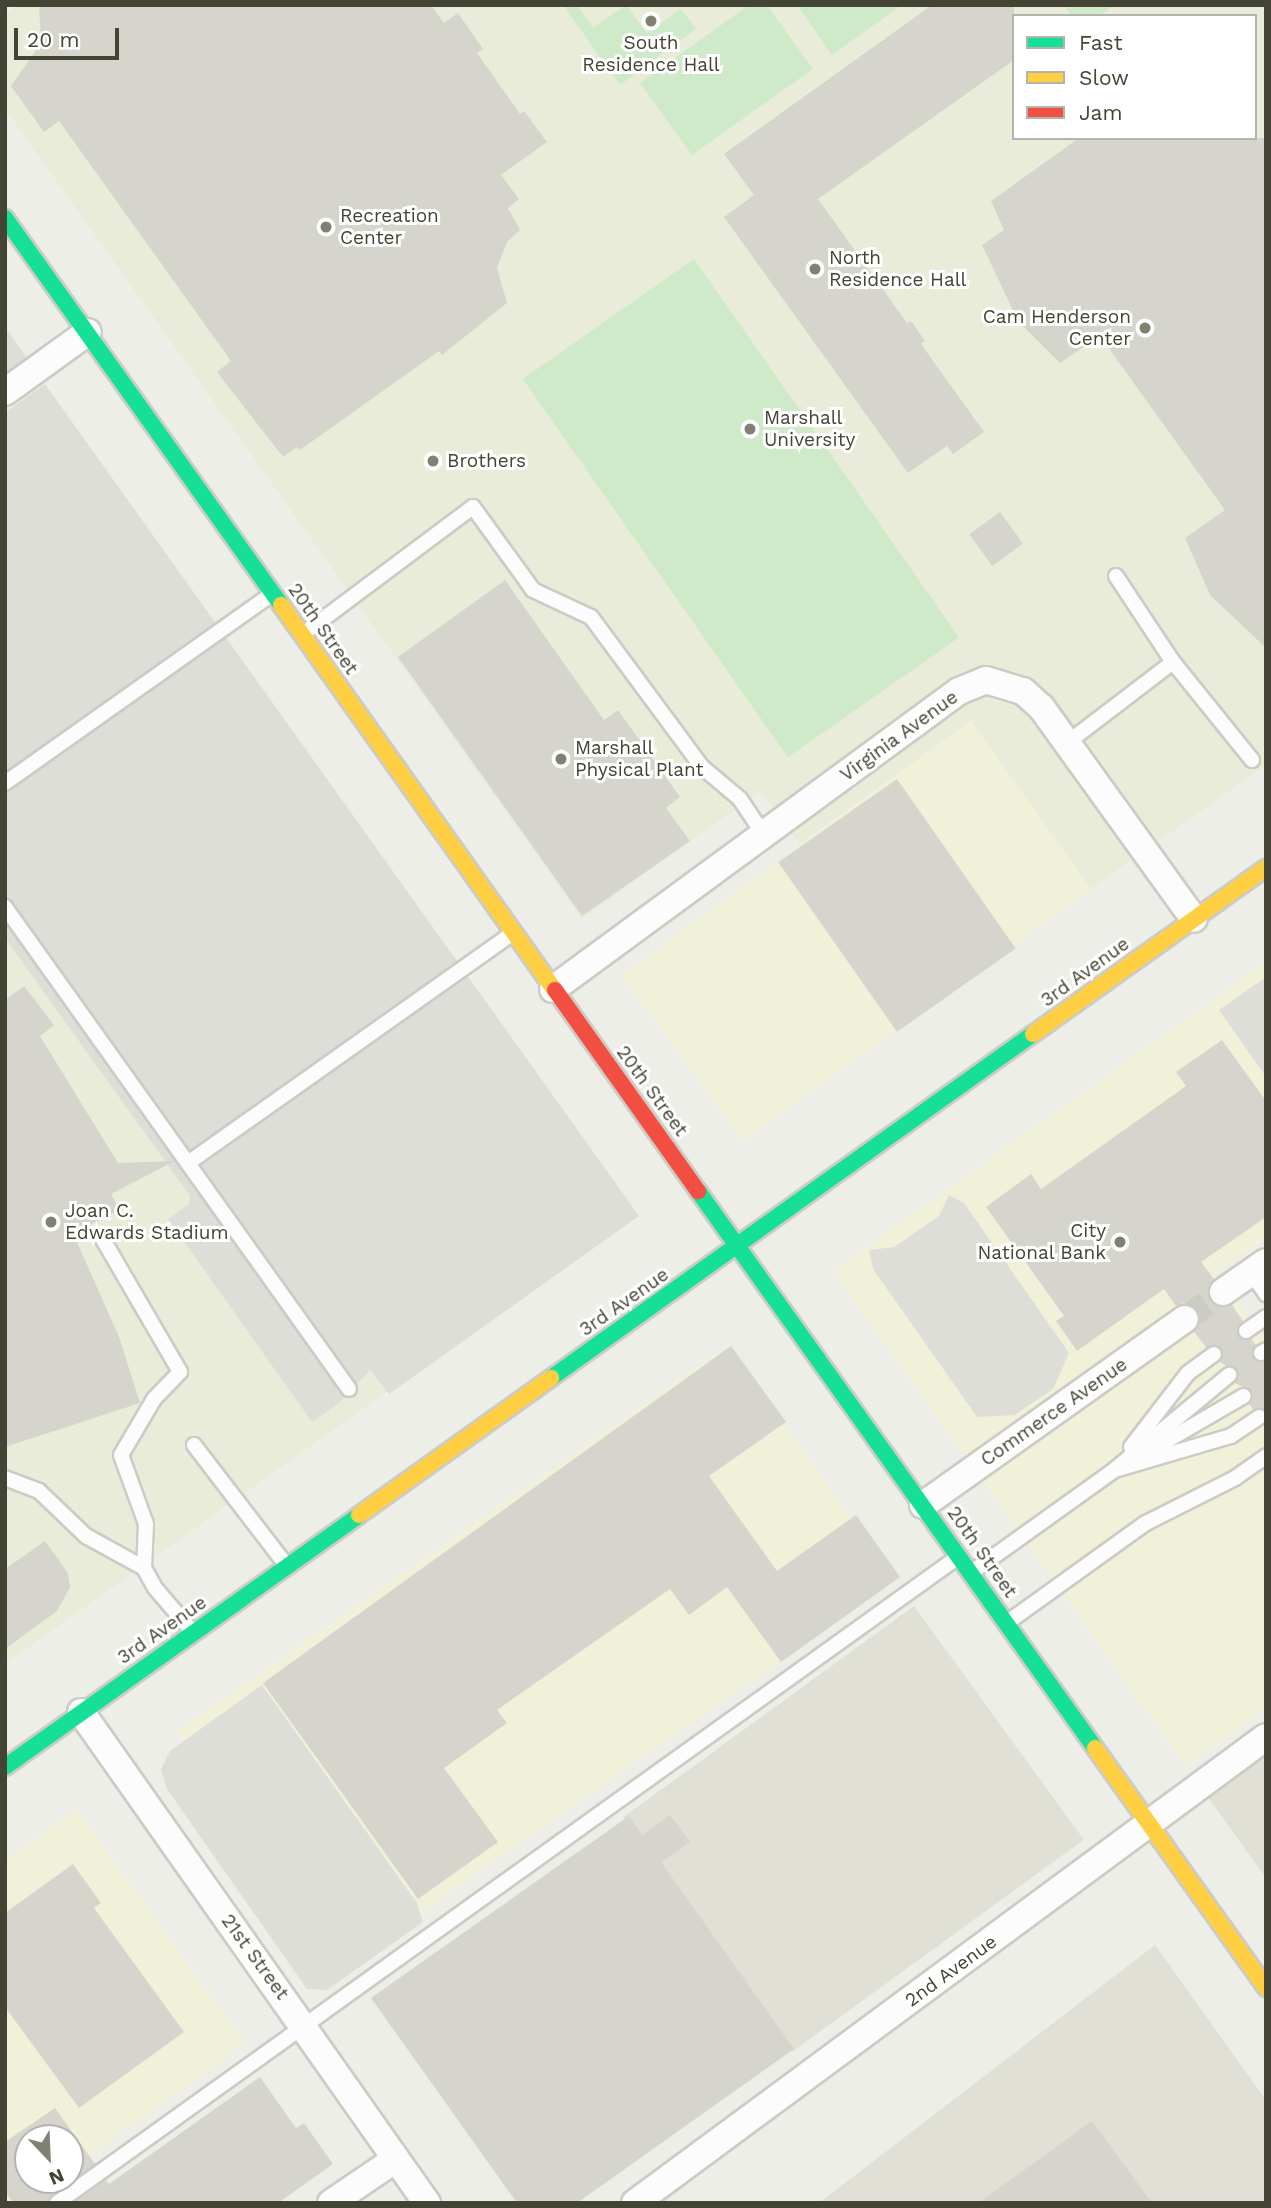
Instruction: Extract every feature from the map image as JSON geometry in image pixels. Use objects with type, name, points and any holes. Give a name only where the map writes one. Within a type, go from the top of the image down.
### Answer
[{"type":"main road","name":"20th Street","points":[[5,218],[1266,1988]]},
{"type":"main road","name":"3rd Avenue","points":[[5,1767],[1266,869]]},
{"type":"street","points":[[5,392],[88,332]]},
{"type":"street","name":"Virginia Avenue","points":[[553,989],[958,691],[986,680],[1023,691],[1067,743],[1194,919]]},
{"type":"street","points":[[1223,1292],[1261,1276]]},
{"type":"street","name":"Commerce Avenue","points":[[923,1505],[1185,1319]]},
{"type":"street","name":"21st Street","points":[[81,1712],[305,2026],[427,2203]]},
{"type":"street","name":"2nd Avenue","points":[[635,2203],[1266,1737]]},
{"type":"street","points":[[331,2203],[396,2158]]},
{"type":"lane","points":[[302,635],[473,507],[533,590],[591,617],[702,767],[740,799],[764,835]]},
{"type":"lane","points":[[1116,576],[1173,662],[1252,760]]},
{"type":"lane","points":[[5,783],[272,593]]},
{"type":"lane","points":[[1067,743],[1173,662]]},
{"type":"lane","points":[[5,907],[349,1389]]},
{"type":"lane","points":[[188,1163],[513,933]]},
{"type":"lane","points":[[101,1236],[180,1372],[154,1399],[121,1455],[146,1524],[144,1568],[155,1588],[194,1633]]},
{"type":"lane","points":[[1246,1331],[1266,1317]]},
{"type":"lane","points":[[1113,1471],[1188,1373],[1214,1354]]},
{"type":"lane","points":[[971,1573],[1113,1471],[1229,1375]]},
{"type":"lane","points":[[1113,1471],[1244,1396]]},
{"type":"lane","points":[[1113,1471],[1231,1436],[1259,1417]]},
{"type":"lane","points":[[194,1445],[288,1567]]},
{"type":"lane","points":[[1007,1623],[1146,1522],[1235,1478],[1266,1456]]},
{"type":"lane","points":[[5,1478],[39,1491],[86,1536],[144,1568]]},
{"type":"lane","points":[[57,2203],[959,1556]]},
{"type":"shaded area","name":"Marshall University","points":[[18,5],[1266,5],[1266,765],[1091,889],[971,721],[799,844],[761,791],[582,919],[5,109],[5,14]]},
{"type":"shaded area","points":[[5,327],[27,358],[5,374]]},
{"type":"shaded area","points":[[42,382],[635,1215],[5,1664],[5,408]]},
{"type":"shaded area","points":[[45,384],[639,1216],[389,1394],[370,1370],[338,1404],[312,1422],[168,1219],[189,1204],[190,1196],[5,938],[5,413]]},
{"type":"shaded area","points":[[971,721],[1092,888],[743,1142],[622,975]]},
{"type":"shaded area","points":[[1266,962],[1266,1237],[1217,1272],[1266,1341],[1266,1709],[1185,1766],[833,1271]]},
{"type":"shaded area","points":[[1266,977],[1266,1077],[1219,1010]]},
{"type":"shaded area","points":[[949,1195],[964,1203],[1069,1353],[1053,1389],[1015,1415],[977,1417],[873,1269],[869,1250],[894,1247],[939,1216]]},
{"type":"shaded area","points":[[729,1345],[894,1581],[343,1967],[178,1731]]},
{"type":"shaded area","points":[[914,1606],[1084,1840],[793,2051],[623,1818]]},
{"type":"shaded area","points":[[262,1685],[417,1903],[423,1922],[327,1990],[307,1989],[167,1789],[161,1769],[170,1751]]},
{"type":"shaded area","points":[[1266,1748],[1266,1878],[1204,1792]]},
{"type":"shaded area","points":[[77,1809],[245,2044],[84,2159],[84,2124],[14,2124],[14,2194],[24,2194],[22,2203],[5,2203],[5,1860]]},
{"type":"shaded area","points":[[1155,1945],[1266,2100],[1266,2203],[819,2203]]},
{"type":"green space","points":[[563,5],[577,5],[593,28],[626,5],[647,33],[681,9],[696,29],[620,85]]},
{"type":"green space","points":[[749,5],[767,5],[813,69],[692,155],[640,83]]},
{"type":"green space","points":[[797,5],[902,5],[832,55]]},
{"type":"green space","points":[[1064,5],[1114,5],[1102,14],[1071,14]]},
{"type":"green space","points":[[694,259],[959,637],[788,757],[523,379]]},
{"type":"building","name":"Recreation Center","points":[[39,5],[431,5],[444,23],[458,13],[483,49],[477,53],[520,114],[524,111],[547,142],[501,175],[519,199],[508,208],[520,230],[507,242],[497,268],[507,303],[442,355],[439,351],[300,450],[297,447],[283,457],[217,372],[231,361],[59,121],[44,132],[11,86],[41,43]]},
{"type":"building","name":"North Residence Hall","points":[[932,5],[1014,5],[1012,61],[818,199],[907,323],[911,321],[925,341],[921,344],[984,432],[953,454],[947,446],[908,473],[724,217],[754,195],[724,154]]},
{"type":"building","name":"Cam Henderson Center","points":[[1266,138],[1266,648],[1210,595],[1185,538],[1225,510],[1100,336],[1060,363],[1018,321],[982,245],[1004,230],[991,201],[1076,140]]},
{"type":"building","points":[[1000,512],[1023,544],[992,566],[969,534]]},
{"type":"building","name":"Marshall Physical Plant","points":[[505,580],[604,720],[618,710],[680,797],[666,808],[690,841],[582,916],[398,657]]},
{"type":"building","points":[[897,779],[1016,949],[897,1032],[778,862]]},
{"type":"building","name":"Joan C. Edwards Stadium","points":[[24,986],[54,1025],[40,1036],[118,1163],[175,1161],[111,1194],[120,1210],[73,1233],[119,1337],[140,1403],[5,1447],[5,1000]]},
{"type":"building","name":"City National Bank","points":[[1222,1040],[1266,1101],[1266,1217],[1201,1262],[1214,1279],[1209,1286],[1210,1300],[1217,1306],[1232,1305],[1243,1321],[1238,1336],[1251,1339],[1256,1345],[1253,1358],[1266,1361],[1266,1410],[1253,1409],[1249,1404],[1253,1392],[1235,1383],[1238,1373],[1220,1362],[1221,1348],[1206,1347],[1194,1332],[1201,1318],[1197,1309],[1184,1303],[1176,1306],[1164,1289],[1077,1351],[1056,1321],[1064,1316],[986,1207],[1031,1174],[1041,1189],[1186,1086],[1176,1072]]},
{"type":"building","points":[[731,1346],[786,1422],[709,1476],[777,1571],[856,1515],[900,1577],[781,1662],[727,1587],[689,1615],[670,1589],[497,1710],[507,1723],[444,1768],[498,1842],[418,1899],[263,1683]]},
{"type":"building","points":[[45,1541],[68,1573],[70,1587],[57,1611],[5,1649],[5,1569]]},
{"type":"building","points":[[670,1815],[690,1842],[661,1862],[794,2049],[577,2203],[517,2203],[371,1998],[629,1816],[642,1835]]},
{"type":"building","points":[[73,1864],[101,1903],[94,1908],[184,2032],[79,2108],[5,2007],[5,1913]]},
{"type":"building","points":[[260,2077],[296,2128],[304,2123],[333,2164],[278,2203],[74,2203],[106,2180],[109,2184]]},
{"type":"building","points":[[55,2108],[66,2124],[31,2124]]},
{"type":"building","points":[[1092,2121],[1152,2203],[978,2203]]},
{"type":"building","points":[[14,2136],[14,2194],[59,2194],[48,2203],[13,2203],[5,2192],[5,2142]]},
{"type":"building","points":[[84,2149],[95,2164],[84,2173]]},
{"type":"tunnel","points":[[1185,1319],[1223,1292]]},
{"type":"traffic: fast","points":[[5,218],[281,605]]},
{"type":"traffic: fast","points":[[551,1378],[1033,1034]]},
{"type":"traffic: fast","points":[[698,1191],[1095,1748]]},
{"type":"traffic: fast","points":[[5,1767],[359,1515]]},
{"type":"traffic: slow","points":[[281,605],[555,990]]},
{"type":"traffic: slow","points":[[1033,1034],[1266,868]]},
{"type":"traffic: slow","points":[[359,1515],[551,1378]]},
{"type":"traffic: slow","points":[[1095,1748],[1266,1988]]},
{"type":"traffic: jam","points":[[555,990],[698,1191]]},
{"type":"place","name":"South Residence Hall","points":[[651,21]]},
{"type":"place","name":"Recreation Center","points":[[326,227]]},
{"type":"place","name":"North Residence Hall","points":[[815,269]]},
{"type":"place","name":"Cam Henderson Center","points":[[1145,328]]},
{"type":"place","name":"Marshall University","points":[[750,429]]},
{"type":"place","name":"Brothers","points":[[433,461]]},
{"type":"place","name":"Marshall Physical Plant","points":[[561,759]]},
{"type":"place","name":"Joan C. Edwards Stadium","points":[[51,1222]]},
{"type":"place","name":"City National Bank","points":[[1120,1242]]}]
